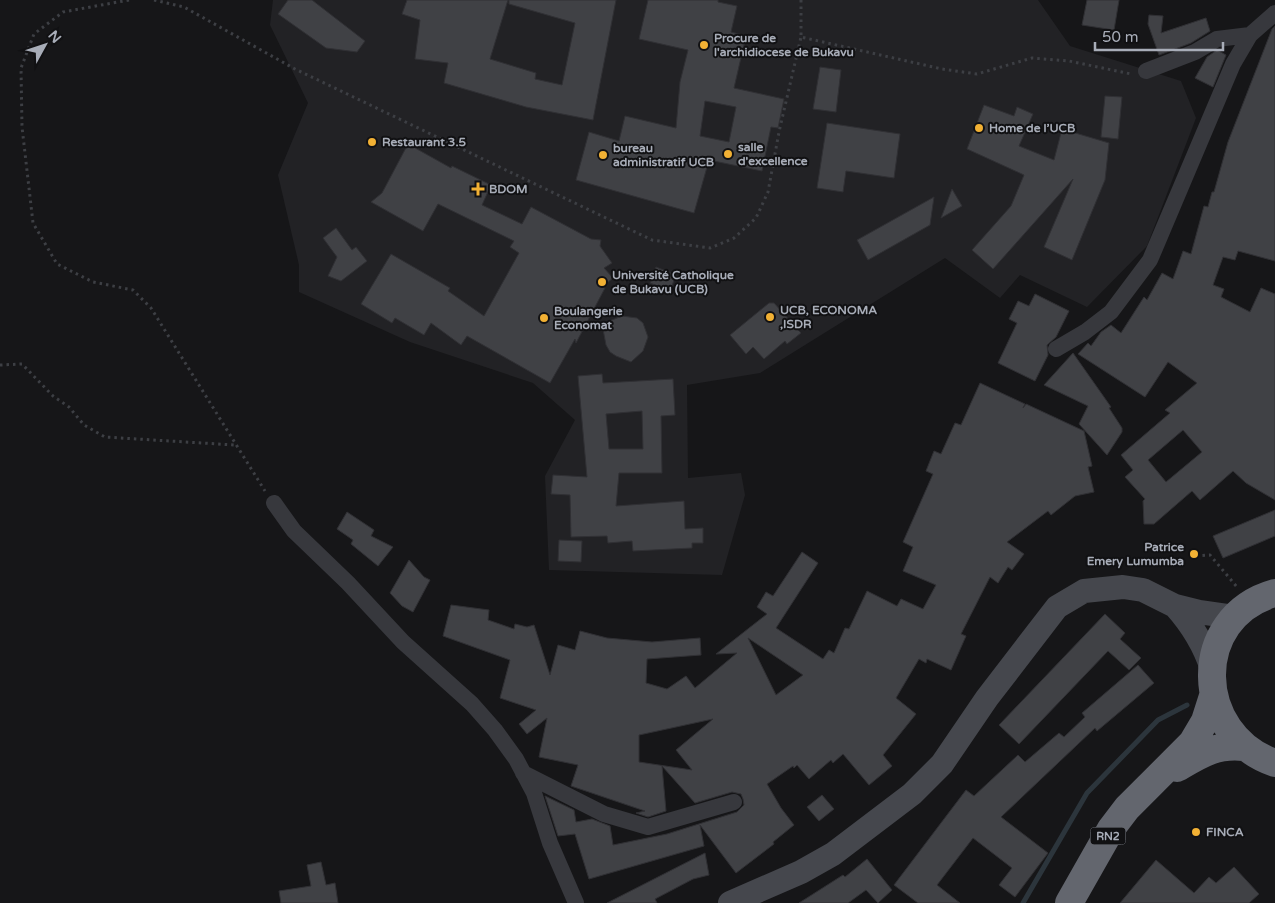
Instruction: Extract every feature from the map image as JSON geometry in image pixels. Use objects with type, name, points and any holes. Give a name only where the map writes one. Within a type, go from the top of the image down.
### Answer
[{"type":"highway","points":[[1275,584],[1222,635],[1212,669],[1213,696],[1224,724],[1244,747],[1275,763]]},
{"type":"highway","name":"RN2","points":[[1069,903],[1111,829],[1127,808],[1159,779],[1192,743],[1205,721],[1213,696]]},
{"type":"highway","name":"RN2","points":[[1159,779],[1205,752],[1226,745],[1244,747]]},
{"type":"street","points":[[1056,349],[1085,332],[1111,312],[1150,260],[1233,64],[1250,35],[1275,13]]},
{"type":"street","points":[[1146,71],[1195,52],[1217,39],[1250,35]]},
{"type":"street","points":[[274,503],[294,531],[348,583],[403,642],[472,704],[495,730],[534,793],[550,843],[576,903]]},
{"type":"street","points":[[730,903],[801,872],[833,854],[912,794],[942,764],[987,698],[1057,607],[1084,591],[1123,587],[1143,590],[1175,606],[1199,612],[1253,604]]},
{"type":"street","points":[[1175,606],[1190,624],[1205,648],[1212,669]]},
{"type":"street","points":[[523,773],[604,814],[648,827],[734,802]]},
{"type":"path","points":[[129,0],[63,12],[34,34],[21,68],[22,127],[33,223],[57,264],[93,282],[133,290],[151,308],[235,445],[274,503]]},
{"type":"path","points":[[154,0],[184,7],[295,68],[652,240],[710,248],[734,238],[756,218],[768,192],[779,132],[801,37],[801,0]]},
{"type":"path","points":[[801,37],[942,69],[977,74],[1032,58],[1069,61],[1127,74],[1146,71]]},
{"type":"path","points":[[0,365],[22,364],[53,396],[69,407],[84,425],[105,437],[235,445]]},
{"type":"path","points":[[1196,556],[1210,555],[1253,604]]},
{"type":"shaded area","name":"Université Catholique de Bukavu (UCB)","points":[[273,0],[1038,0],[1070,46],[1181,81],[1196,118],[1147,246],[1087,307],[1020,275],[1000,298],[945,258],[760,373],[687,385],[688,478],[741,473],[745,495],[722,575],[549,570],[545,476],[575,420],[533,383],[410,342],[299,292],[299,265],[278,175],[308,103],[270,25]]},
{"type":"building","points":[[288,0],[312,0],[365,41],[357,52],[326,48],[278,14]]},
{"type":"building","points":[[407,0],[508,0],[490,59],[536,73],[535,79],[562,85],[575,23],[509,4],[509,0],[616,0],[593,120],[526,107],[444,83],[448,63],[415,59],[420,20],[402,14]]},
{"type":"building","points":[[648,0],[718,0],[718,2],[737,6],[731,32],[746,36],[734,88],[784,99],[778,128],[771,127],[762,171],[709,160],[694,213],[576,180],[589,132],[619,141],[625,116],[676,128],[680,82],[688,50],[639,39]],"holes":[[[705,101],[736,107],[729,142],[700,136]]]},
{"type":"building","points":[[1087,0],[1119,0],[1114,30],[1082,25]]},
{"type":"building","points":[[1149,15],[1163,16],[1161,33],[1206,18],[1210,31],[1191,43],[1159,55],[1148,24]]},
{"type":"building","points":[[1275,26],[1275,261],[1238,251],[1235,260],[1223,257],[1213,285],[1224,289],[1221,297],[1250,312],[1261,288],[1275,294],[1275,500],[1246,483],[1233,471],[1200,500],[1192,491],[1154,524],[1144,524],[1143,501],[1145,499],[1125,477],[1133,470],[1121,455],[1170,413],[1165,410],[1197,383],[1168,362],[1145,397],[1078,354],[1088,343],[1091,346],[1101,332],[1111,325],[1121,333],[1144,297],[1147,300],[1162,273],[1173,279],[1183,251],[1191,254],[1204,206],[1208,207],[1212,192],[1214,192],[1228,142],[1272,29]],"holes":[[[1183,430],[1202,452],[1166,482],[1148,460]]]},
{"type":"building","points":[[1217,50],[1226,55],[1213,87],[1195,78],[1207,57]]},
{"type":"building","points":[[820,67],[841,70],[836,112],[813,109]]},
{"type":"building","points":[[1105,96],[1122,97],[1118,139],[1101,137]]},
{"type":"building","points":[[984,105],[1014,116],[1017,107],[1033,114],[1019,146],[1054,160],[1062,129],[1109,143],[1105,180],[1072,260],[1044,247],[1073,179],[993,269],[972,250],[1011,206],[1024,175],[967,149]]},
{"type":"building","points":[[827,123],[900,134],[894,178],[846,171],[843,192],[817,188]]},
{"type":"building","points":[[408,144],[451,168],[452,166],[491,185],[482,205],[522,224],[531,207],[591,239],[601,240],[600,246],[612,263],[604,268],[613,278],[602,287],[605,288],[576,343],[575,339],[550,383],[467,336],[461,345],[431,323],[424,335],[395,318],[392,323],[361,304],[391,254],[450,288],[448,291],[484,316],[519,253],[510,247],[514,241],[438,204],[423,231],[371,202],[382,193]]},
{"type":"building","points":[[952,189],[962,206],[941,218]]},
{"type":"building","points":[[934,197],[930,225],[868,260],[857,240]]},
{"type":"building","points":[[336,228],[352,250],[356,247],[367,261],[341,281],[328,276],[337,257],[323,238]]},
{"type":"building","points":[[656,267],[676,275],[670,291],[650,283]]},
{"type":"building","points":[[1035,294],[1069,311],[1056,337],[1047,345],[1048,355],[1035,381],[998,363],[1017,323],[1009,319],[1018,301],[1029,306]]},
{"type":"building","name":"UCB, ECONOMA ,ISDR","points":[[769,303],[774,303],[801,333],[787,344],[785,341],[764,359],[753,347],[746,354],[730,335]]},
{"type":"building","points":[[622,316],[637,318],[643,323],[648,337],[643,351],[631,362],[610,352],[606,345],[602,324]]},
{"type":"building","points":[[1073,353],[1111,407],[1109,408],[1122,428],[1122,432],[1107,455],[1079,424],[1088,406],[1044,385]]},
{"type":"building","points":[[602,374],[603,383],[673,379],[675,415],[661,416],[662,473],[619,473],[616,506],[684,501],[685,529],[703,528],[703,543],[692,543],[692,548],[633,551],[632,541],[608,543],[607,536],[571,537],[570,495],[551,494],[553,475],[587,477],[578,376]],"holes":[[[642,411],[643,449],[609,449],[606,414]]]},
{"type":"building","points":[[980,383],[1025,404],[1023,408],[1026,404],[1084,431],[1092,466],[1088,467],[1094,492],[1075,496],[1051,515],[1048,511],[1007,542],[1024,554],[1012,570],[1008,567],[998,583],[990,577],[961,634],[966,636],[951,670],[927,659],[926,663],[919,659],[896,698],[916,714],[883,755],[892,766],[869,785],[843,754],[833,763],[831,760],[809,779],[797,765],[794,768],[793,766],[767,784],[781,808],[794,825],[773,842],[774,844],[736,873],[700,825],[704,846],[589,879],[575,834],[558,836],[545,796],[574,810],[576,822],[592,819],[610,826],[613,845],[667,834],[737,812],[744,805],[741,794],[732,792],[695,803],[662,766],[666,811],[648,817],[636,813],[645,811],[571,786],[578,765],[539,757],[547,718],[527,734],[519,724],[536,710],[500,698],[510,660],[443,636],[451,605],[489,610],[488,620],[514,629],[515,624],[527,627],[534,625],[550,675],[558,645],[575,650],[580,631],[607,638],[652,642],[700,638],[701,655],[647,659],[646,683],[667,689],[686,676],[695,688],[737,653],[716,654],[767,614],[757,607],[766,592],[773,596],[802,552],[818,563],[776,628],[823,659],[829,650],[834,653],[845,628],[849,629],[867,591],[897,606],[901,599],[923,609],[936,585],[903,571],[913,547],[903,542],[933,474],[926,471],[934,451],[941,454],[955,423],[961,425]],"holes":[[[748,638],[803,675],[776,695]],[[713,719],[676,750],[692,770],[639,762],[639,735]]]},
{"type":"building","points":[[1275,510],[1275,536],[1223,558],[1213,536]]},
{"type":"building","points":[[347,512],[374,530],[371,536],[393,547],[378,566],[351,544],[353,540],[337,529]]},
{"type":"building","points":[[559,540],[582,541],[581,562],[558,561]]},
{"type":"building","points":[[409,560],[424,577],[430,580],[413,612],[402,606],[390,593]]},
{"type":"building","points":[[1105,614],[1125,633],[1120,639],[1141,658],[1129,670],[1108,651],[1019,744],[999,725]]},
{"type":"building","points":[[1138,665],[1154,683],[1097,731],[1095,728],[1001,817],[1048,853],[1015,897],[999,885],[1012,868],[973,838],[937,885],[960,903],[918,903],[894,885],[966,790],[974,796],[1018,755],[1025,762],[1059,733],[1064,737],[1085,717],[1082,713]]},
{"type":"building","points":[[822,795],[834,809],[819,821],[807,807]]},
{"type":"building","points":[[705,853],[709,875],[693,879],[655,899],[657,903],[607,903]]},
{"type":"building","points":[[867,859],[892,890],[878,903],[866,890],[848,903],[799,903],[843,875],[845,877]]},
{"type":"building","points":[[1156,860],[1194,893],[1209,877],[1216,883],[1234,867],[1259,894],[1249,903],[1120,903]]},
{"type":"building","points":[[321,862],[326,885],[335,883],[338,903],[281,903],[279,891],[311,886],[307,865]]},
{"type":"waterway","points":[[1023,903],[1087,793],[1158,720],[1187,705]]},
{"type":"place","name":"Procure de l'archidiocese de Bukavu","points":[[704,45]]},
{"type":"place","name":"Home de l’UCB","points":[[979,128]]},
{"type":"place","name":"Restaurant 3.5","points":[[372,142]]},
{"type":"place","name":"salle d'excellence","points":[[728,154]]},
{"type":"place","name":"bureau administratif UCB","points":[[603,155]]},
{"type":"place","name":"BDOM","points":[[478,189]]},
{"type":"place","name":"Université Catholique de Bukavu (UCB)","points":[[602,282]]},
{"type":"place","name":"UCB, ECONOMA ,ISDR","points":[[770,317]]},
{"type":"place","name":"Boulangerie Economat","points":[[544,318]]},
{"type":"place","name":"Patrice Emery Lumumba","points":[[1194,554]]},
{"type":"place","name":"FINCA","points":[[1196,832]]}]
